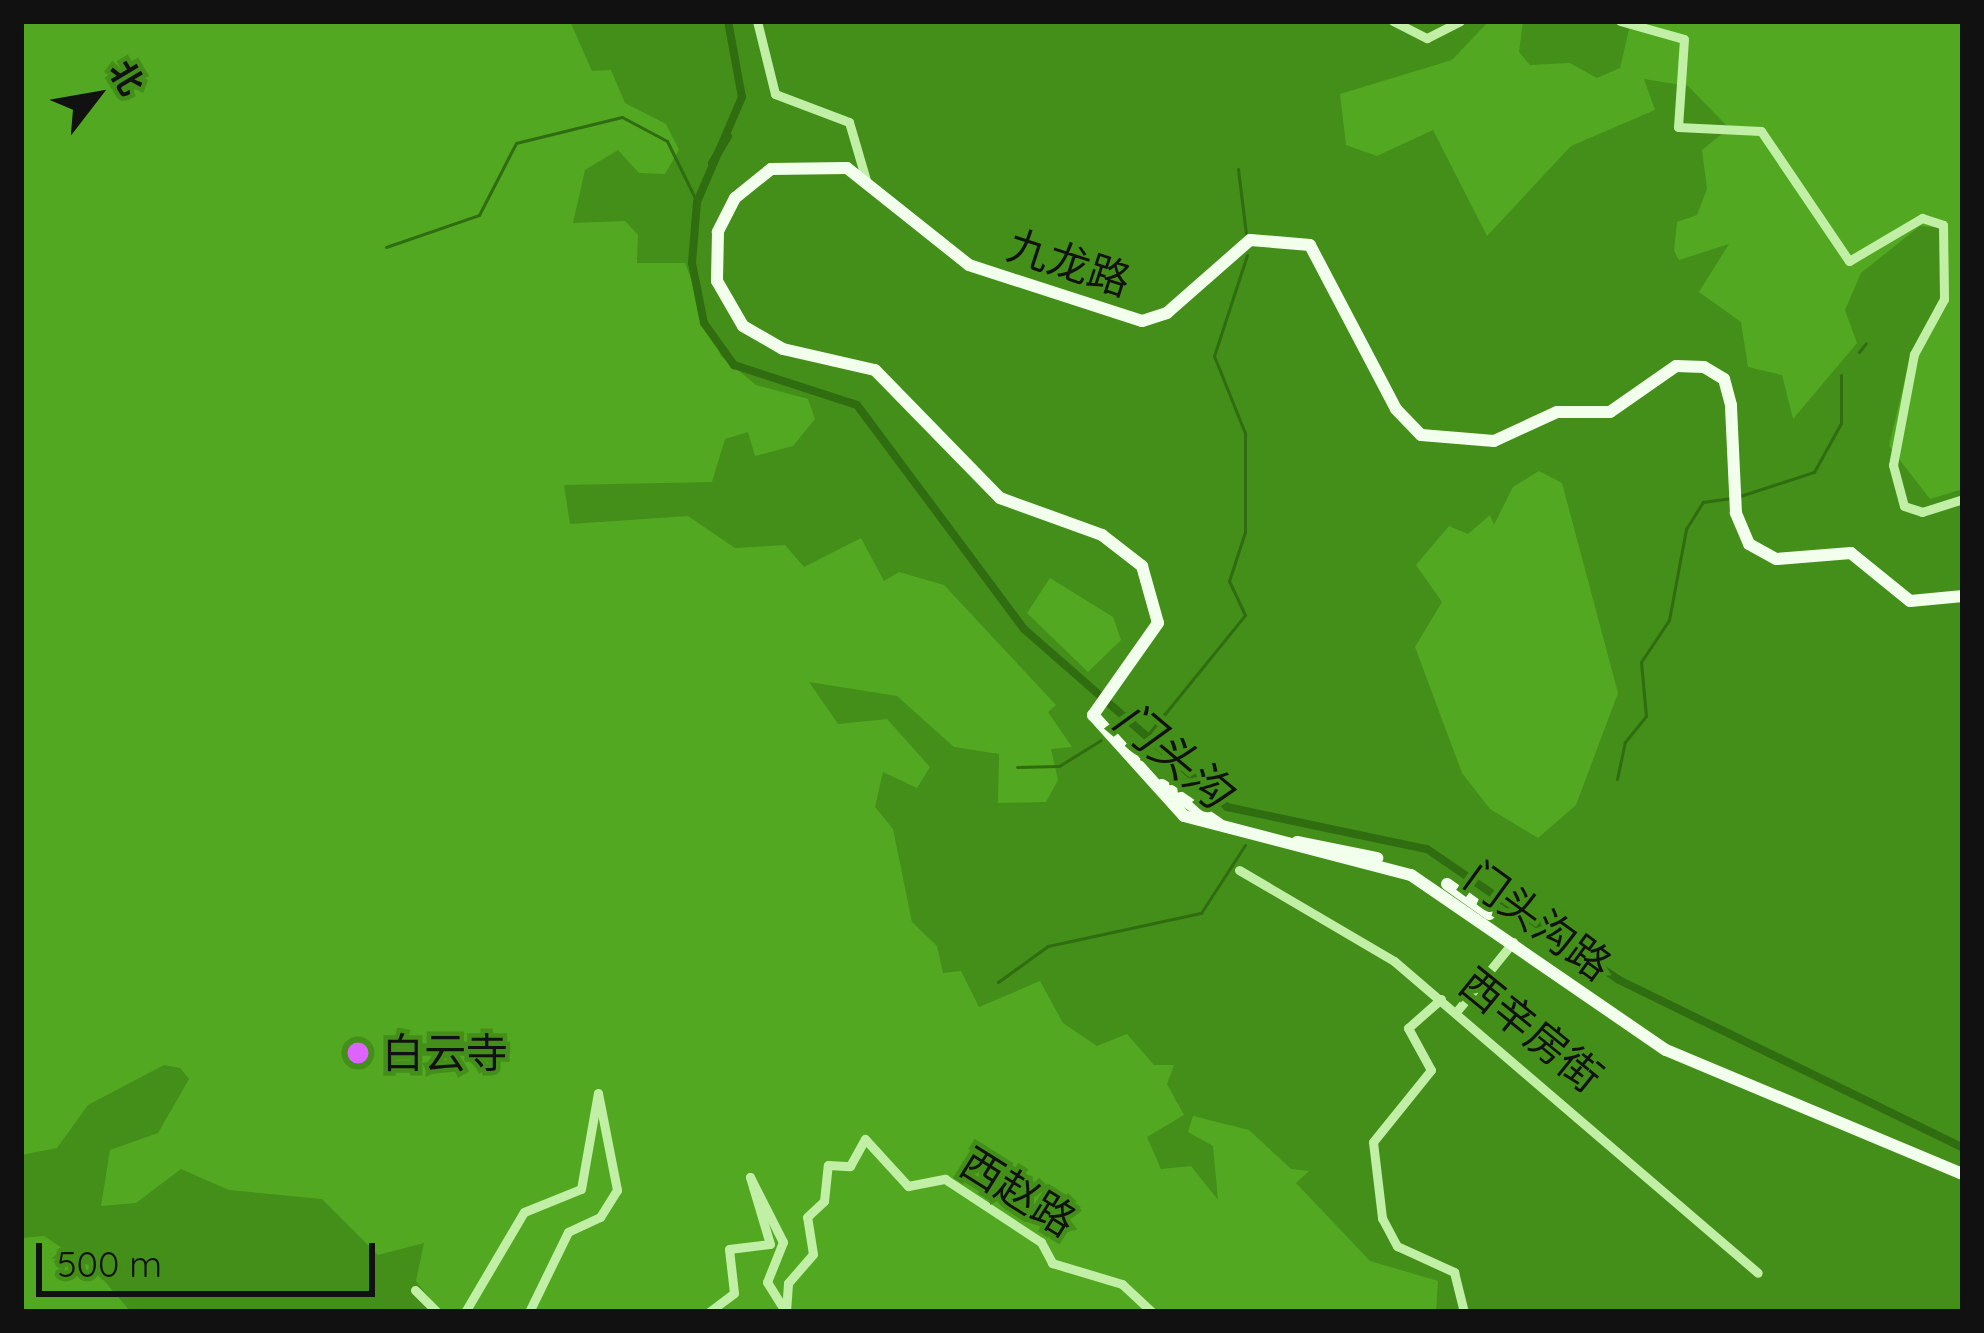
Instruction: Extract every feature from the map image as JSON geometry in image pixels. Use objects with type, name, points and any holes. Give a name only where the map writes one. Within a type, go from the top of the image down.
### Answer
[{"type":"main road","name":"九龙路","points":[[1096,711],[1158,623],[1155,592],[1125,547],[1000,498],[875,370],[761,340],[726,304],[718,232],[753,180],[808,162],[866,180],[935,246],[1113,319],[1167,313],[1250,240],[1310,245],[1396,409],[1435,441],[1471,446],[1557,412],[1610,412],[1676,365],[1704,367],[1724,379],[1731,405],[1736,513],[1762,555],[1852,553],[1910,601],[1963,596]]},
{"type":"main road","name":"门头沟路","points":[[1096,711],[1200,825],[1411,875],[1666,1050],[1963,1171]]},
{"type":"main road","name":"门头沟路","points":[[1096,711],[1202,816],[1421,871],[1676,1047],[1963,1171]]},
{"type":"street","points":[[757,21],[776,94],[850,122],[866,180]]},
{"type":"street","points":[[1393,21],[1426,38],[1460,21]]},
{"type":"street","points":[[1620,21],[1684,39],[1678,128],[1747,122],[1761,131],[1849,261],[1922,218],[1942,225],[1944,299],[1914,354],[1892,453],[1904,506],[1922,512],[1963,499]]},
{"type":"street","name":"西辛房街","points":[[1239,870],[1441,999],[1758,1273]]},
{"type":"street","points":[[1456,1011],[1513,942]]},
{"type":"street","points":[[1441,999],[1408,1028],[1431,1070],[1373,1142],[1382,1219],[1396,1246],[1454,1272],[1464,1312]]},
{"type":"street","points":[[465,1312],[524,1212],[580,1189],[598,1093],[617,1190],[600,1217],[568,1232],[529,1312]]},
{"type":"street","name":"西赵路","points":[[786,1312],[788,1282],[813,1254],[807,1217],[824,1201],[828,1165],[850,1166],[865,1139],[908,1186],[945,1179],[1042,1242],[1052,1263],[1121,1284],[1152,1312]]},
{"type":"street","points":[[709,1312],[734,1293],[729,1249],[770,1244],[750,1177],[783,1242],[767,1282],[786,1312]]},
{"type":"street","points":[[415,1290],[437,1312]]},
{"type":"green space","points":[[21,21],[570,21],[592,71],[611,70],[625,103],[666,124],[679,150],[665,174],[639,173],[618,150],[585,170],[573,223],[625,221],[638,235],[637,263],[685,263],[721,356],[756,385],[808,399],[815,419],[793,446],[755,456],[748,432],[725,439],[712,482],[564,485],[570,524],[688,516],[735,548],[785,545],[804,567],[861,538],[884,581],[899,572],[944,585],[1056,705],[1048,712],[1072,747],[1051,749],[1058,780],[1046,802],[998,803],[999,754],[954,747],[897,696],[809,682],[838,724],[887,719],[930,767],[917,788],[883,772],[875,807],[893,829],[912,922],[937,946],[943,973],[961,971],[979,1007],[1040,981],[1063,1023],[1097,1046],[1127,1034],[1154,1065],[1174,1065],[1167,1084],[1184,1115],[1147,1137],[1161,1169],[1191,1166],[1218,1200],[1213,1146],[1188,1132],[1193,1116],[1249,1130],[1291,1169],[1309,1171],[1296,1183],[1370,1261],[1438,1281],[1436,1312],[440,1312],[416,1281],[424,1243],[378,1255],[322,1199],[229,1190],[181,1169],[136,1203],[101,1206],[110,1150],[158,1133],[189,1079],[180,1068],[164,1065],[88,1105],[57,1148],[21,1155]]},
{"type":"green space","points":[[1489,21],[1523,21],[1519,52],[1530,65],[1570,63],[1597,78],[1620,68],[1631,21],[1963,21],[1963,489],[1930,499],[1889,446],[1907,370],[1940,304],[1941,228],[1920,226],[1861,273],[1845,310],[1857,343],[1793,419],[1782,375],[1748,367],[1741,322],[1699,292],[1729,244],[1679,260],[1674,251],[1677,222],[1697,215],[1707,189],[1702,150],[1729,128],[1688,86],[1644,79],[1655,110],[1571,146],[1487,236],[1433,130],[1377,156],[1346,145],[1340,94],[1452,60]]},
{"type":"green space","points":[[1539,471],[1562,483],[1618,693],[1576,805],[1538,838],[1490,809],[1462,773],[1415,647],[1442,602],[1416,565],[1449,526],[1468,534],[1490,515],[1494,525],[1513,487]]},
{"type":"green space","points":[[1050,578],[1113,617],[1121,640],[1088,672],[1027,613]]},
{"type":"green space","points":[[44,1236],[95,1270],[131,1312],[21,1312],[21,1238]]},
{"type":"waterway","name":"门头沟","points":[[728,21],[742,97],[697,202],[692,263],[704,323],[734,365],[857,405],[1024,629],[1227,807],[1427,849],[1619,980],[1963,1148]]},
{"type":"waterway","points":[[386,247],[479,215],[516,143],[622,117],[667,141],[697,202]]},
{"type":"waterway","name":"门头沟","points":[[712,163],[728,136]]},
{"type":"waterway","points":[[1238,169],[1246,234]]},
{"type":"waterway","points":[[1146,737],[1245,615],[1229,581],[1245,532],[1245,433],[1214,356],[1247,255]]},
{"type":"waterway","points":[[1859,352],[1866,343]]},
{"type":"waterway","points":[[1740,496],[1814,472],[1841,423],[1841,375]]},
{"type":"waterway","points":[[1617,779],[1625,742],[1646,716],[1641,662],[1669,620],[1686,529],[1703,502],[1730,498]]},
{"type":"waterway","points":[[1017,767],[1059,766],[1101,740]]},
{"type":"waterway","points":[[998,982],[1048,946],[1201,913],[1245,845]]},
{"type":"place","name":"白云寺","points":[[358,1053]]}]
